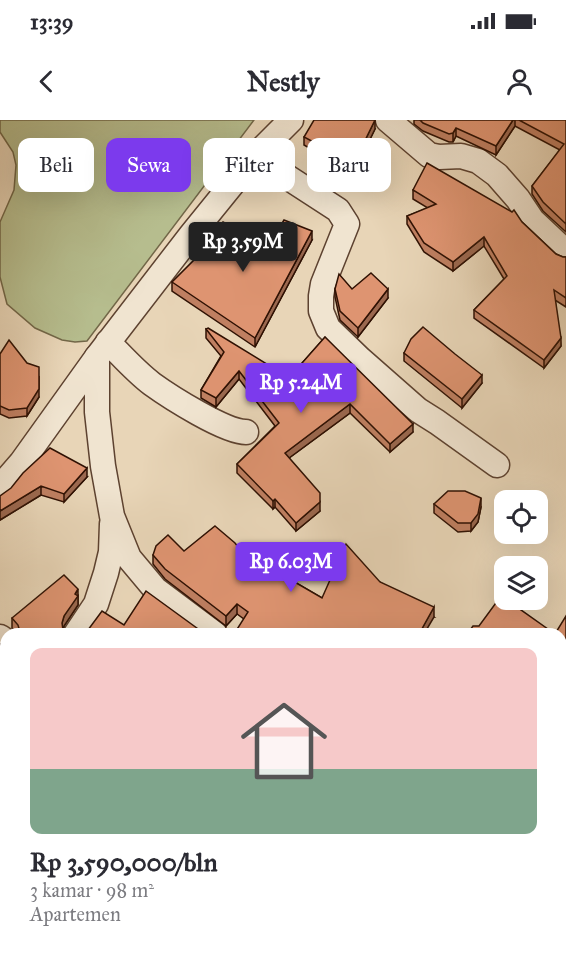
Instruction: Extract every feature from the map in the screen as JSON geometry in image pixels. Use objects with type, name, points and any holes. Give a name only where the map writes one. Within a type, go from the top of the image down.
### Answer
[{"type":"street","points":[[273,138],[291,120]]},
{"type":"street","points":[[388,120],[429,155],[460,156],[478,161],[497,175],[518,199],[532,220],[566,252]]},
{"type":"street","points":[[295,182],[338,210],[347,224],[323,284],[321,311],[328,328],[418,410],[497,465]]},
{"type":"street","points":[[0,487],[21,463],[102,350],[226,192]]},
{"type":"street","points":[[102,350],[203,415],[238,432],[246,432]]},
{"type":"street","points":[[80,628],[96,604],[111,552],[112,516],[97,412],[102,350]]},
{"type":"street","points":[[112,516],[129,558],[155,589],[207,628]]},
{"type":"green space","points":[[0,120],[254,120],[240,138],[203,138],[203,187],[87,341],[75,342],[62,340],[35,328],[7,304],[0,277],[0,222],[14,190],[16,165],[13,152],[0,132]]},
{"type":"building","points":[[314,120],[375,120],[366,138],[304,137]]},
{"type":"building","points":[[420,120],[513,120],[496,146],[456,128],[453,133],[449,134]]},
{"type":"building","points":[[519,120],[566,120],[566,224],[543,202],[532,186],[564,144]]},
{"type":"building","points":[[427,163],[512,212],[514,210],[522,222],[556,254],[566,257],[566,298],[554,290],[561,338],[544,360],[474,310],[507,276],[484,237],[453,262],[424,243],[407,216],[436,204],[413,190]]},
{"type":"building","points":[[284,220],[312,231],[255,338],[172,282],[202,252],[223,222],[269,245]]},
{"type":"building","points":[[371,273],[388,289],[358,328],[340,311],[335,289],[339,274],[352,289]]},
{"type":"building","points":[[423,327],[482,375],[462,399],[404,353],[411,339]]},
{"type":"building","points":[[208,328],[288,379],[325,337],[413,424],[390,444],[350,404],[285,453],[320,493],[320,502],[296,523],[275,499],[273,501],[237,464],[279,423],[239,371],[216,398],[201,390],[224,352],[206,329]]},
{"type":"building","points":[[9,340],[27,363],[39,367],[39,389],[27,408],[9,410],[0,406],[0,354]]},
{"type":"building","points":[[50,448],[87,468],[64,494],[41,486],[0,511],[0,496],[11,488],[23,473]]},
{"type":"building","points":[[448,491],[465,491],[481,498],[478,514],[471,523],[458,523],[434,504]]},
{"type":"building","points":[[215,526],[235,543],[260,575],[269,563],[286,577],[322,598],[346,544],[380,582],[434,607],[422,628],[238,628],[248,612],[237,604],[226,616],[165,569],[153,555],[156,546],[168,535],[184,551]]},
{"type":"building","points":[[64,575],[78,589],[75,594],[78,596],[64,616],[63,628],[19,628],[12,618]]},
{"type":"building","points":[[146,591],[197,628],[89,628],[102,611],[124,625]]},
{"type":"building","points":[[494,606],[494,610],[521,610],[547,628],[472,628],[479,626]]},
{"type":"building","points":[[566,616],[566,628],[559,628]]}]
